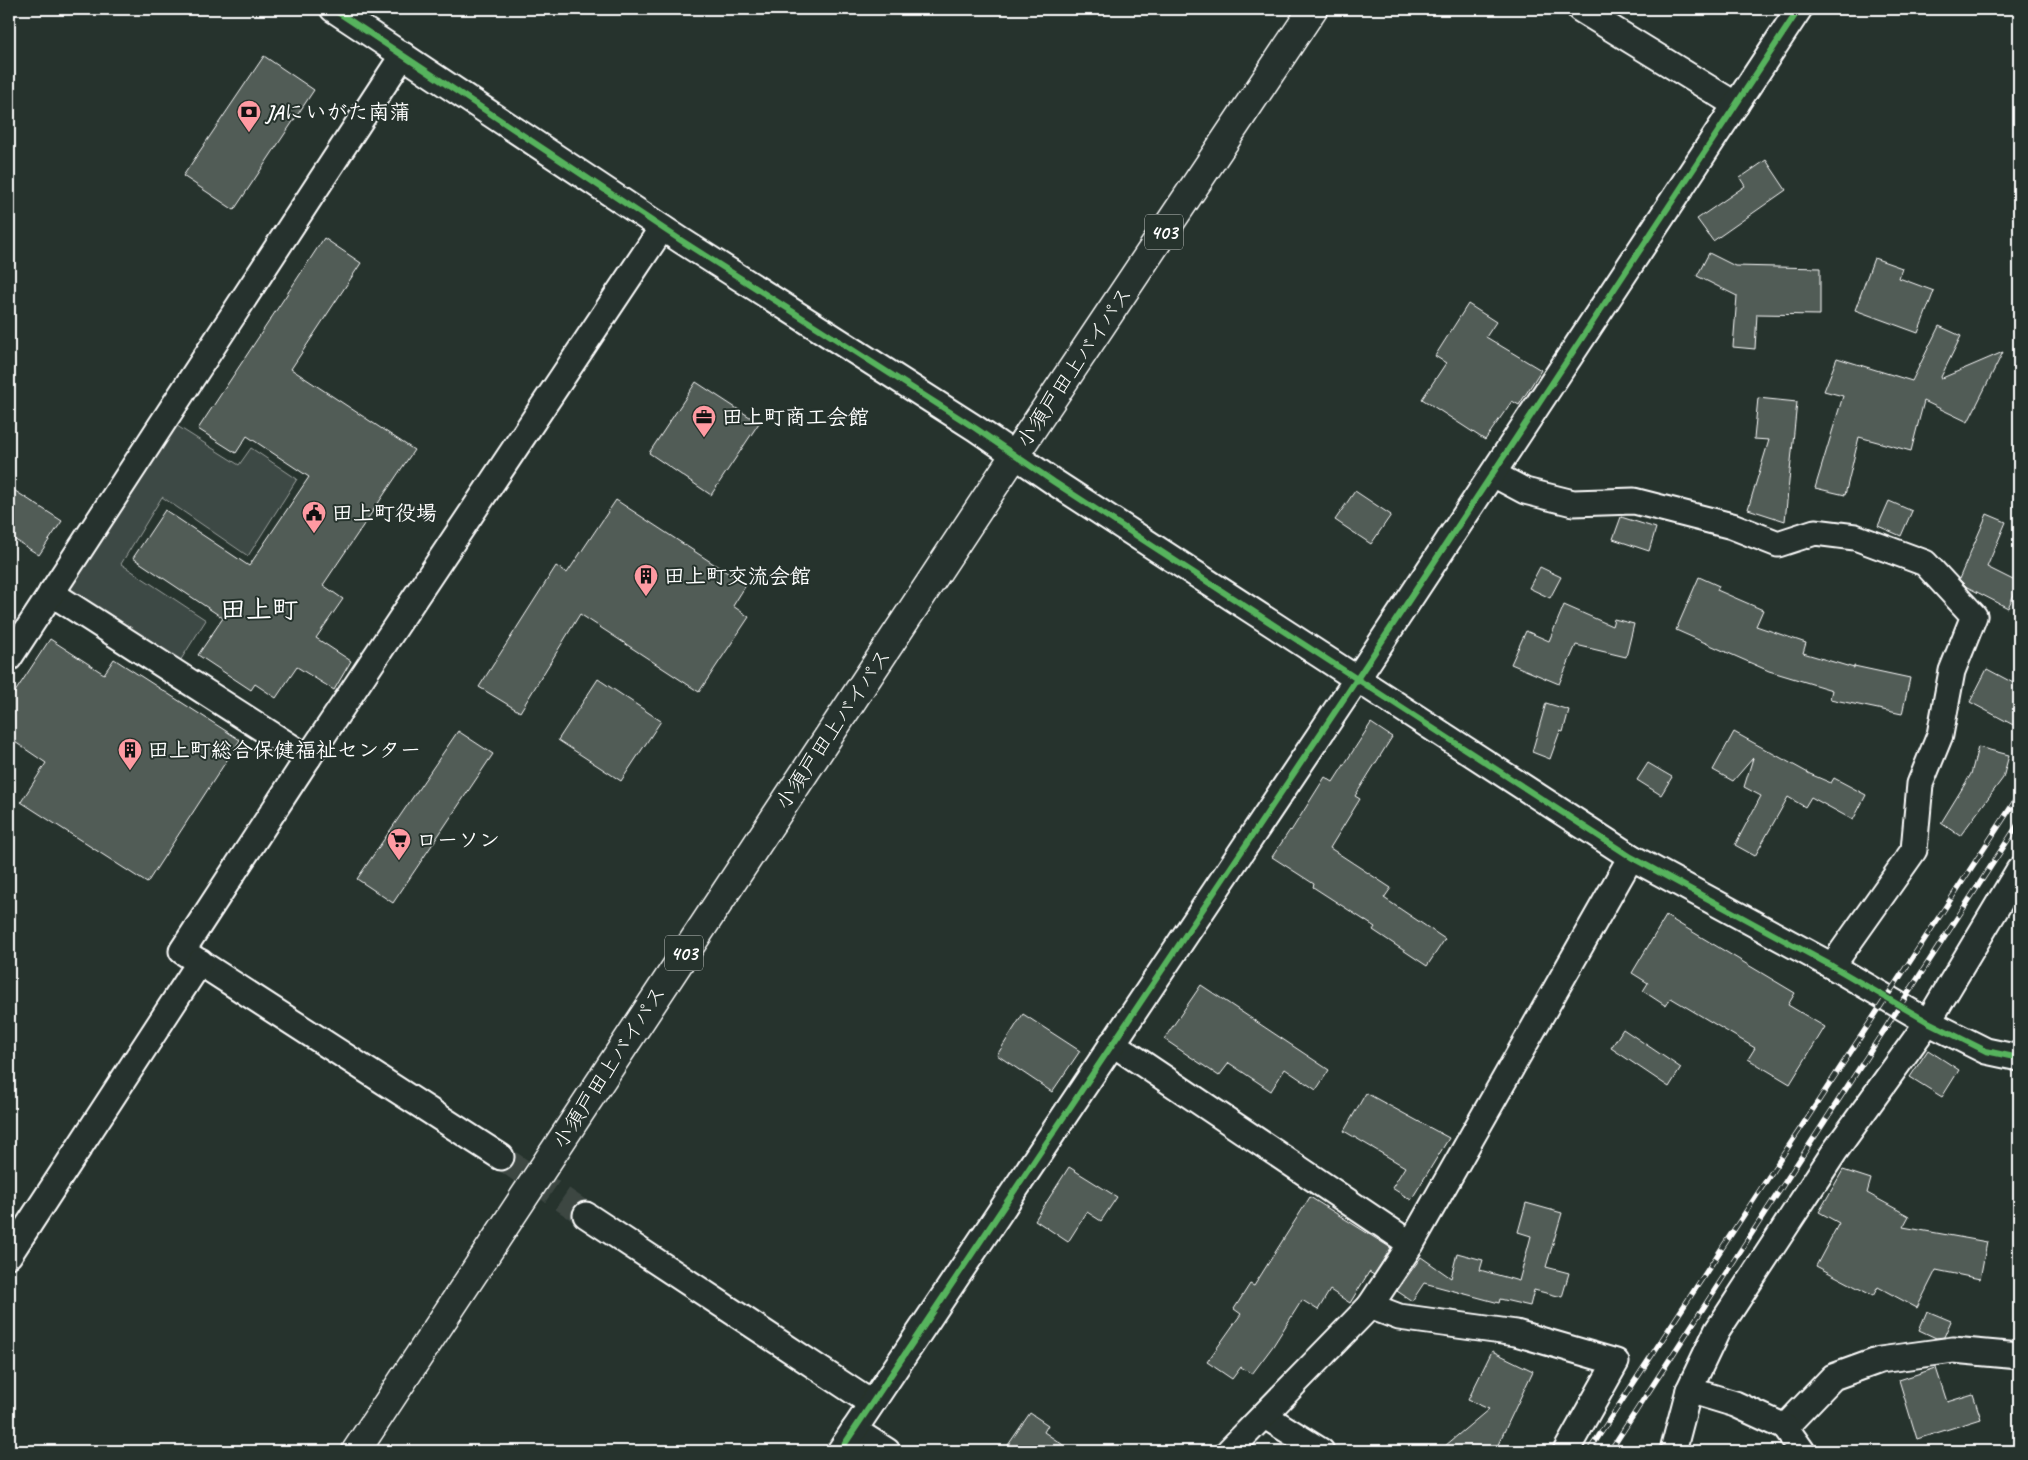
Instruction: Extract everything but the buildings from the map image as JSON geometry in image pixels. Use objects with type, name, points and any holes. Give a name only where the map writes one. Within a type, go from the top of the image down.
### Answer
[{"type":"highway","name":"小須戸田上バイパス","points":[[356,1451],[1014,456],[1313,9]]},
{"type":"street","points":[[333,9],[662,228],[975,428],[1014,456],[1630,857],[1832,966],[1928,1022],[1986,1051],[2019,1058]]},
{"type":"street","points":[[1580,9],[1736,105]]},
{"type":"street","points":[[840,1451],[1494,474],[1799,9]]},
{"type":"street","points":[[9,658],[403,55]]},
{"type":"street","points":[[501,1157],[182,951],[308,758],[662,228]]},
{"type":"street","points":[[1494,474],[1525,490],[1573,503],[1634,501],[1732,526],[1778,544],[1815,532],[1854,537],[1925,563],[1974,616],[1952,671],[1940,735],[1920,784],[1914,850],[1832,966]]},
{"type":"street","points":[[51,593],[308,758]]},
{"type":"street","points":[[1229,1451],[1370,1306],[1411,1244],[1630,857]]},
{"type":"street","points":[[1673,1451],[1689,1390],[1723,1322],[1835,1151],[1928,1022],[2019,870]]},
{"type":"street","points":[[9,1255],[200,962]]},
{"type":"street","points":[[1112,1043],[1411,1244]]},
{"type":"street","points":[[586,1215],[871,1403]]},
{"type":"street","points":[[1370,1306],[1399,1317],[1516,1333],[1616,1362],[1566,1451]]},
{"type":"street","points":[[1785,1427],[1833,1377],[1880,1360],[1953,1350],[2019,1356]]},
{"type":"street","points":[[1689,1390],[1735,1404],[1785,1427],[1802,1451]]},
{"type":"street","points":[[1265,1416],[1321,1451]]},
{"type":"street","points":[[854,1430],[887,1451]]},
{"type":"shaded area","points":[[166,419],[239,465],[251,448],[297,479],[248,556],[162,497],[121,564],[206,620],[173,672],[51,593]]},
{"type":"tunnel","points":[[501,1157],[586,1215]]},
{"type":"railway","points":[[1589,1451],[2019,795]]},
{"type":"railway","points":[[1610,1451],[2019,823]]},
{"type":"cycle path","points":[[333,9],[682,241],[975,428],[1054,482],[1631,857],[1832,966],[1928,1022],[1986,1051],[2019,1058]]},
{"type":"cycle path","points":[[840,1451],[1357,679],[1799,9]]},
{"type":"place","name":"JAにいがた南蒲","points":[[249,133]]},
{"type":"place","name":"田上町商工会館","points":[[704,438]]},
{"type":"place","name":"田上町役場","points":[[314,534]]},
{"type":"place","name":"田上町交流会館","points":[[646,597]]},
{"type":"place","name":"田上町総合保健福祉センター","points":[[130,771]]},
{"type":"place","name":"ローソン","points":[[399,861]]},
{"type":"district","name":"田上町","points":[[259,609]]}]
